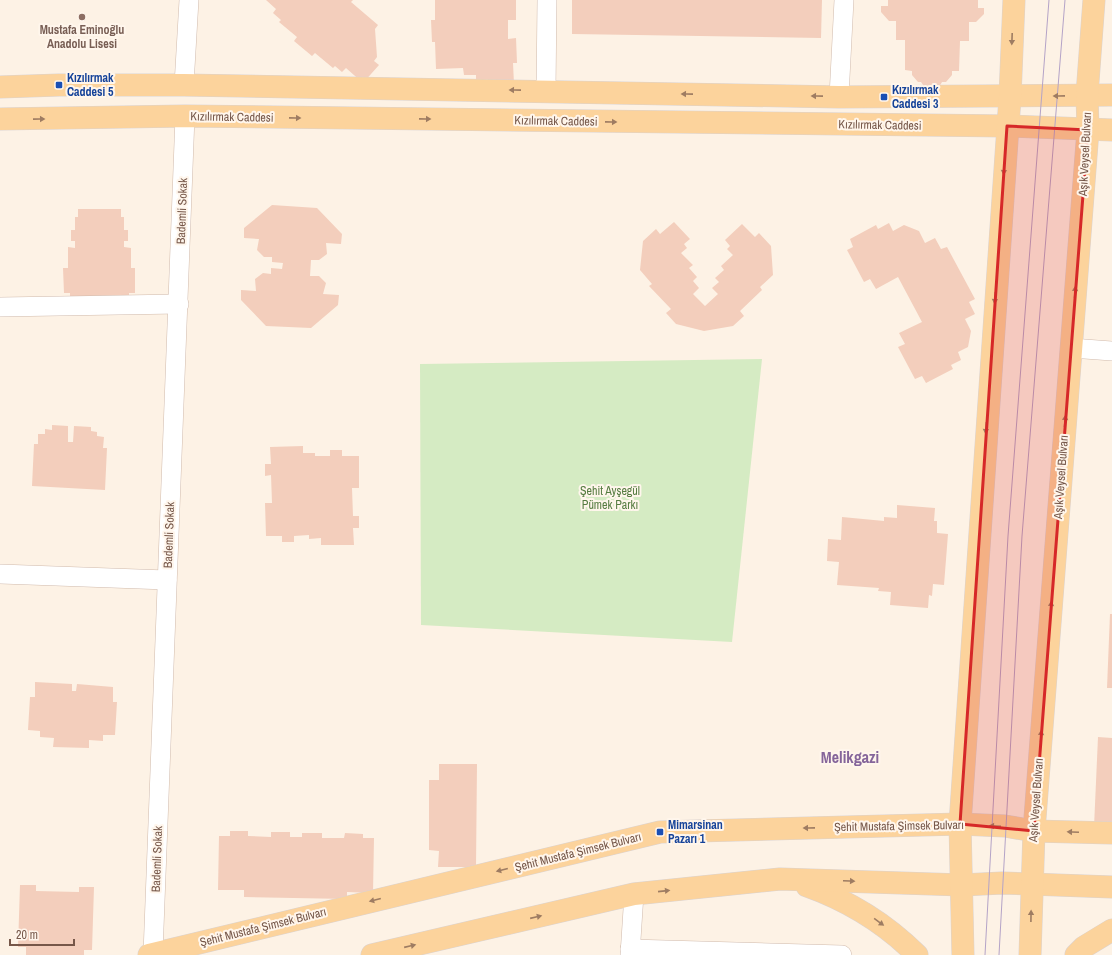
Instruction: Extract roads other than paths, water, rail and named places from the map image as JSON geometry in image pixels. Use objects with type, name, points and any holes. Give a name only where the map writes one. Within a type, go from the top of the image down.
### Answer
[{"type":"main road","points":[[963,955],[960,824],[1010,97],[1014,0]]},
{"type":"main road","name":"Aşık Veysel Bulvarı","points":[[1030,955],[1031,885],[1034,831],[1088,130],[1087,95],[1094,0]]},
{"type":"main road","points":[[0,87],[59,85],[546,90],[839,97],[1010,97],[1112,95]]},
{"type":"main road","name":"Kızılırmak Caddesi","points":[[0,119],[185,116],[1007,126],[1112,130]]},
{"type":"main road","name":"Şehit Mustafa Şimsek Bulvarı","points":[[151,954],[660,832],[960,824],[1005,826],[1034,831],[1112,833]]},
{"type":"main road","points":[[780,879],[825,892],[856,906],[899,938],[917,955]]},
{"type":"main road","points":[[372,955],[634,894],[780,879],[962,885],[1002,883],[1112,887]]},
{"type":"main road","points":[[1076,955],[1091,948],[1112,930]]},
{"type":"street","points":[[184,86],[188,0]]},
{"type":"street","points":[[546,90],[547,0]]},
{"type":"street","points":[[839,97],[844,0]]},
{"type":"street","name":"Bademli Sokak","points":[[151,954],[185,116]]},
{"type":"street","points":[[0,307],[178,304]]},
{"type":"street","points":[[1071,348],[1112,352]]},
{"type":"street","points":[[0,574],[167,580]]},
{"type":"street","points":[[634,894],[630,952],[842,955]]},
{"type":"tram line","points":[[985,955],[1008,536],[1049,0]]},
{"type":"tram line","points":[[999,955],[1022,536],[1065,0]]},
{"type":"place","name":"Mustafa Eminoğlu Anadolu Lisesi","points":[[82,17]]},
{"type":"place","name":"Kızılırmak Caddesi 5","points":[[59,85]]},
{"type":"place","name":"Kızılırmak Caddesi 3","points":[[884,97]]},
{"type":"place","name":"Mimarsinan Pazarı 1","points":[[660,832]]},
{"type":"district","name":"Melikgazi","points":[[850,757]]},
{"type":"park label","name":"Şehit Ayşegül Pümek Parkı","points":[[610,498]]}]
